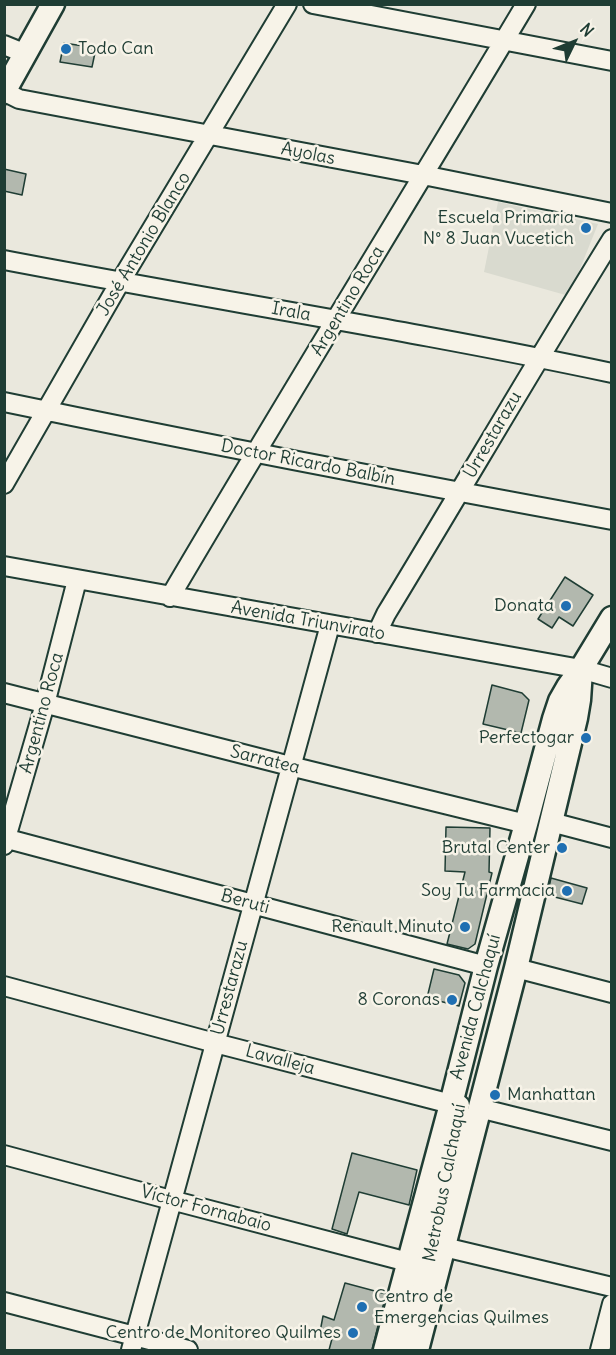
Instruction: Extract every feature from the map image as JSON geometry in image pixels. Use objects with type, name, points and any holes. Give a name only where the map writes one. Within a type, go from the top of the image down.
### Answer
[{"type":"main road","points":[[5,92],[53,4]]},
{"type":"main road","name":"Avenida Calchaquí","points":[[385,1350],[554,719],[568,687],[612,618]]},
{"type":"main road","name":"Avenida Calchaquí","points":[[417,1350],[516,968],[576,718],[581,669]]},
{"type":"street","name":"José Antonio Blanco","points":[[4,484],[120,282],[287,4]]},
{"type":"street","points":[[313,4],[612,61]]},
{"type":"street","name":"Argentino Roca","points":[[170,597],[526,4]]},
{"type":"street","points":[[4,45],[26,54]]},
{"type":"street","name":"Ayolas","points":[[5,92],[19,99],[612,213]]},
{"type":"street","name":"Urrestarazu","points":[[377,633],[386,614],[612,238]]},
{"type":"street","name":"Irala","points":[[4,260],[539,357],[612,373]]},
{"type":"street","name":"Doctor Ricardo Balbín","points":[[4,402],[459,493],[612,520]]},
{"type":"street","name":"Avenida Triunvirato","points":[[4,566],[581,669],[612,678]]},
{"type":"street","name":"Argentino Roca","points":[[5,840],[45,704],[77,580]]},
{"type":"street","name":"Urrestarazu","points":[[132,1343],[330,625]]},
{"type":"street","name":"Metrobus Calchaquí","points":[[408,1350],[448,1182],[461,1097],[581,669]]},
{"type":"street","name":"Sarratea","points":[[4,693],[526,824]]},
{"type":"street","points":[[551,822],[612,838]]},
{"type":"street","name":"Beruti","points":[[5,840],[486,966]]},
{"type":"street","points":[[516,968],[612,993]]},
{"type":"street","name":"Lavalleja","points":[[4,986],[451,1104]]},
{"type":"street","name":"Metrobus Calchaquí","points":[[399,1350],[421,1268],[434,1207],[451,1104]]},
{"type":"street","points":[[479,1108],[612,1141]]},
{"type":"street","name":"Víctor Fornabaio","points":[[4,1155],[408,1262]]},
{"type":"street","points":[[444,1247],[612,1287]]},
{"type":"street","points":[[4,1302],[132,1343],[188,1350]]},
{"type":"street","points":[[600,1350],[612,1304]]},
{"type":"shaded area","points":[[498,202],[598,224],[569,296],[484,272]]},
{"type":"building","points":[[64,43],[96,48],[92,67],[60,62]]},
{"type":"building","points":[[4,169],[26,174],[22,195],[4,191]]},
{"type":"building","name":"Donata","points":[[565,577],[593,595],[573,626],[559,617],[552,628],[538,619]]},
{"type":"building","points":[[492,685],[522,693],[529,700],[521,733],[483,724]]},
{"type":"building","points":[[446,827],[490,828],[489,872],[492,873],[475,944],[468,949],[447,944],[465,872],[445,871]]},
{"type":"building","name":"Soy Tu Farmacia","points":[[551,878],[587,888],[582,904],[547,895]]},
{"type":"building","points":[[434,969],[459,975],[465,983],[459,1006],[427,998]]},
{"type":"building","points":[[352,1153],[417,1170],[409,1205],[359,1192],[347,1234],[332,1229]]},
{"type":"building","points":[[345,1283],[386,1294],[372,1350],[329,1350],[333,1335],[320,1332],[323,1316],[334,1320]]},
{"type":"place","name":"Todo Can","points":[[66,49]]},
{"type":"place","name":"Escuela Primaria N° 8 Juan Vucetich","points":[[586,228]]},
{"type":"place","name":"Donata","points":[[566,606]]},
{"type":"place","name":"Perfectogar","points":[[586,738]]},
{"type":"place","name":"Brutal Center","points":[[562,848]]},
{"type":"place","name":"Soy Tu Farmacia","points":[[567,891]]},
{"type":"place","name":"Renault Minuto","points":[[465,927]]},
{"type":"place","name":"8 Coronas","points":[[452,1000]]},
{"type":"place","name":"Manhattan","points":[[495,1095]]},
{"type":"place","name":"Centro de Emergencias Quilmes","points":[[362,1307]]},
{"type":"place","name":"Centro de Monitoreo Quilmes","points":[[353,1333]]}]
